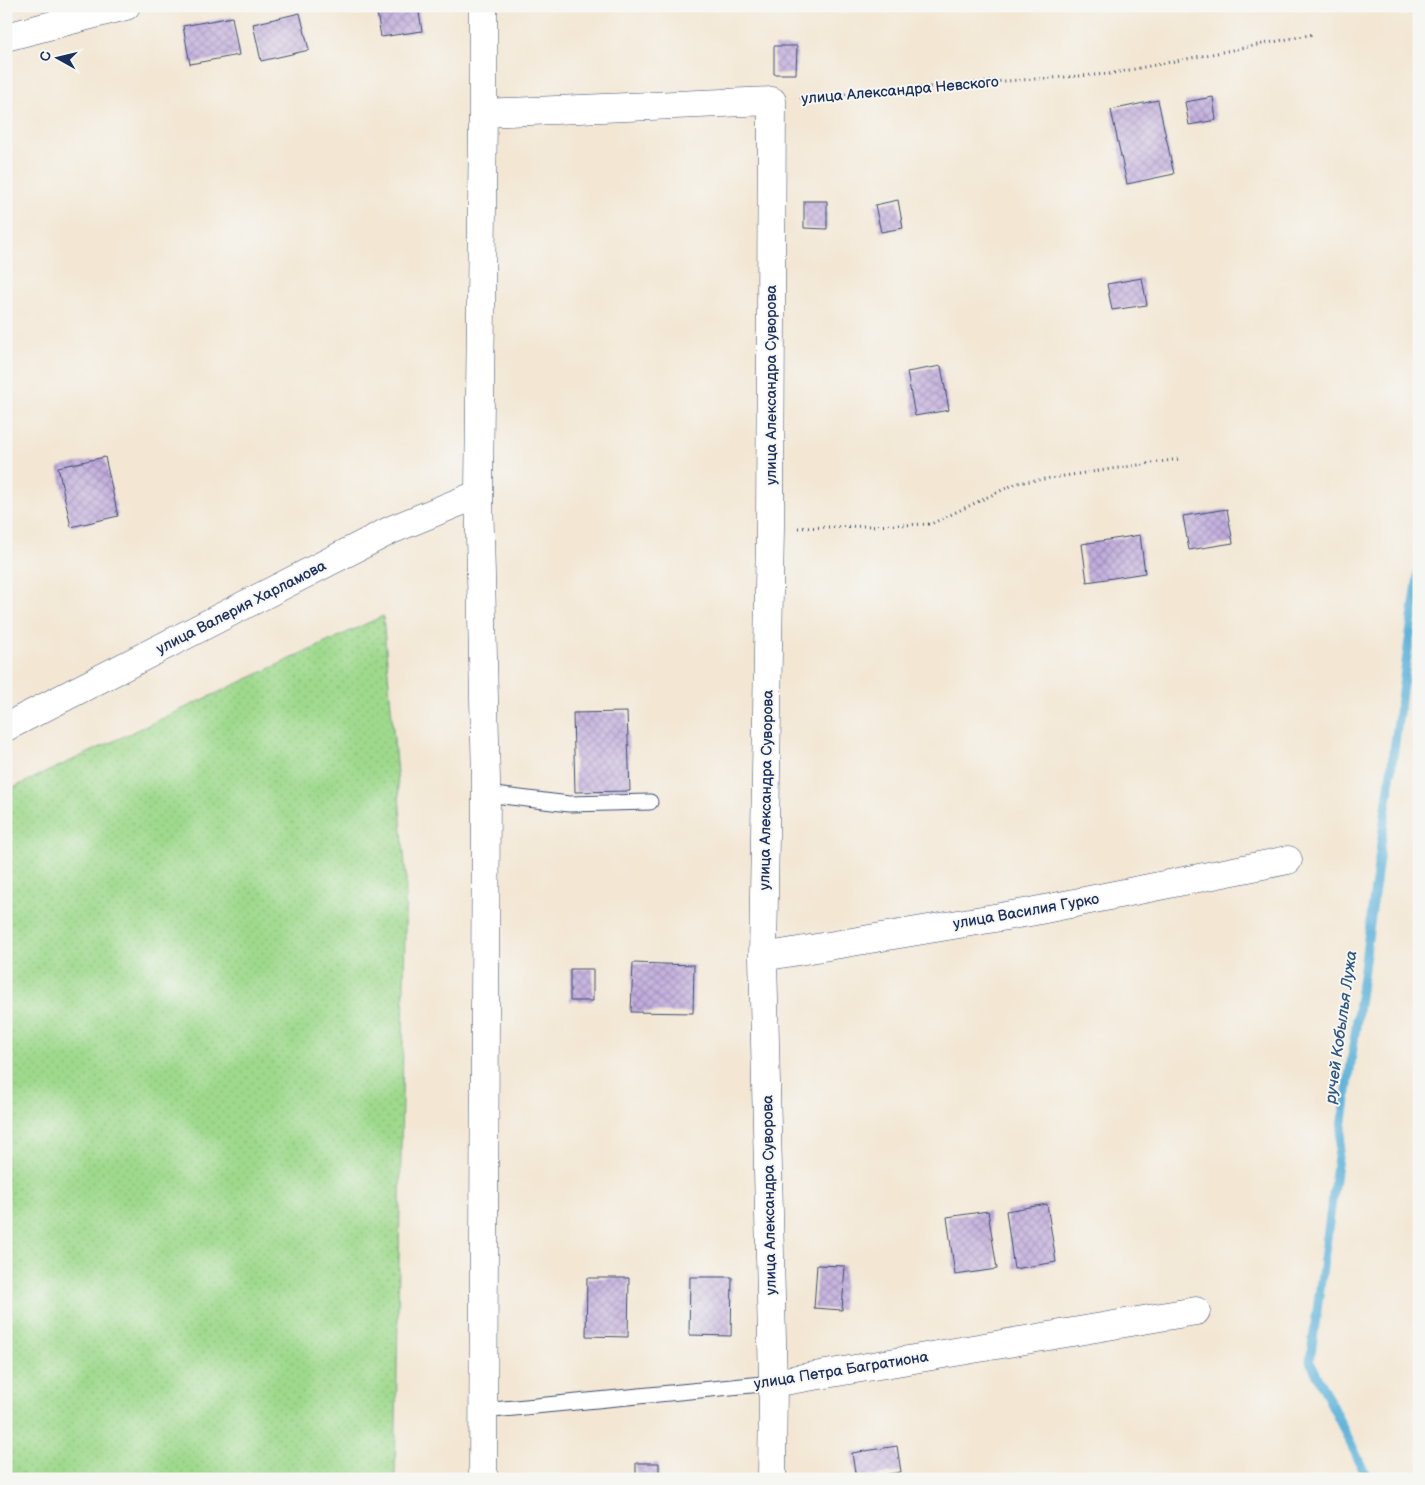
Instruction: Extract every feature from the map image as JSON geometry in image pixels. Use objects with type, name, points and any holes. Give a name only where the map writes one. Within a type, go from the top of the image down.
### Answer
[{"type":"street","points":[[6,37],[126,6]]},
{"type":"street","points":[[483,6],[480,494],[486,794],[483,1479]]},
{"type":"street","points":[[483,113],[772,101]]},
{"type":"street","name":"улица Александра Суворова","points":[[772,101],[770,529],[763,957],[773,1383],[772,1479]]},
{"type":"street","name":"улица Валерия Харламова","points":[[6,727],[391,530],[480,494]]},
{"type":"street","name":"улица Василия Гурко","points":[[763,957],[1030,912],[1288,860]]},
{"type":"street","name":"улица Петра Багратиона","points":[[773,1383],[1196,1311]]},
{"type":"lane","points":[[486,794],[569,804],[650,802]]},
{"type":"lane","name":"улица Петра Багратиона","points":[[483,1411],[773,1383]]},
{"type":"path","name":"улица Александра Невского","points":[[772,101],[961,84],[1108,74],[1314,34]]},
{"type":"path","points":[[770,529],[931,524],[1017,483],[1179,459]]},
{"type":"green space","points":[[383,616],[406,876],[395,1479],[6,1479],[6,791]]},
{"type":"building","points":[[376,6],[418,6],[422,31],[381,37]]},
{"type":"building","points":[[300,13],[309,50],[261,61],[253,24]]},
{"type":"building","points":[[232,17],[239,55],[190,64],[183,26]]},
{"type":"building","points":[[774,46],[797,46],[796,74],[774,74]]},
{"type":"building","points":[[1213,97],[1216,120],[1189,125],[1185,102]]},
{"type":"building","points":[[1158,100],[1174,174],[1127,184],[1111,110]]},
{"type":"building","points":[[898,200],[903,228],[881,232],[875,205]]},
{"type":"building","points":[[804,201],[827,201],[827,229],[804,228]]},
{"type":"building","points":[[1142,278],[1147,305],[1112,310],[1107,284]]},
{"type":"building","points":[[941,366],[949,410],[915,416],[907,372]]},
{"type":"building","points":[[105,457],[118,516],[71,527],[58,467]]},
{"type":"building","points":[[1227,509],[1233,543],[1189,550],[1183,516]]},
{"type":"building","points":[[1140,535],[1145,573],[1087,582],[1082,544]]},
{"type":"building","points":[[627,712],[630,791],[575,792],[573,713]]},
{"type":"building","points":[[633,963],[694,965],[693,1013],[631,1012]]},
{"type":"building","points":[[570,969],[593,969],[593,1001],[570,1001]]},
{"type":"building","points":[[1047,1204],[1056,1262],[1014,1269],[1006,1211]]},
{"type":"building","points":[[988,1211],[997,1269],[955,1275],[947,1217]]},
{"type":"building","points":[[817,1265],[845,1266],[842,1310],[814,1308]]},
{"type":"building","points":[[690,1277],[732,1277],[731,1336],[689,1335]]},
{"type":"building","points":[[587,1278],[629,1278],[628,1337],[586,1336]]},
{"type":"building","points":[[897,1446],[901,1472],[856,1479],[852,1453]]},
{"type":"building","points":[[636,1463],[659,1463],[659,1479],[636,1479]]},
{"type":"waterway","name":"ручей Кобылья Лужа","points":[[1368,1479],[1310,1361],[1419,568]]}]
